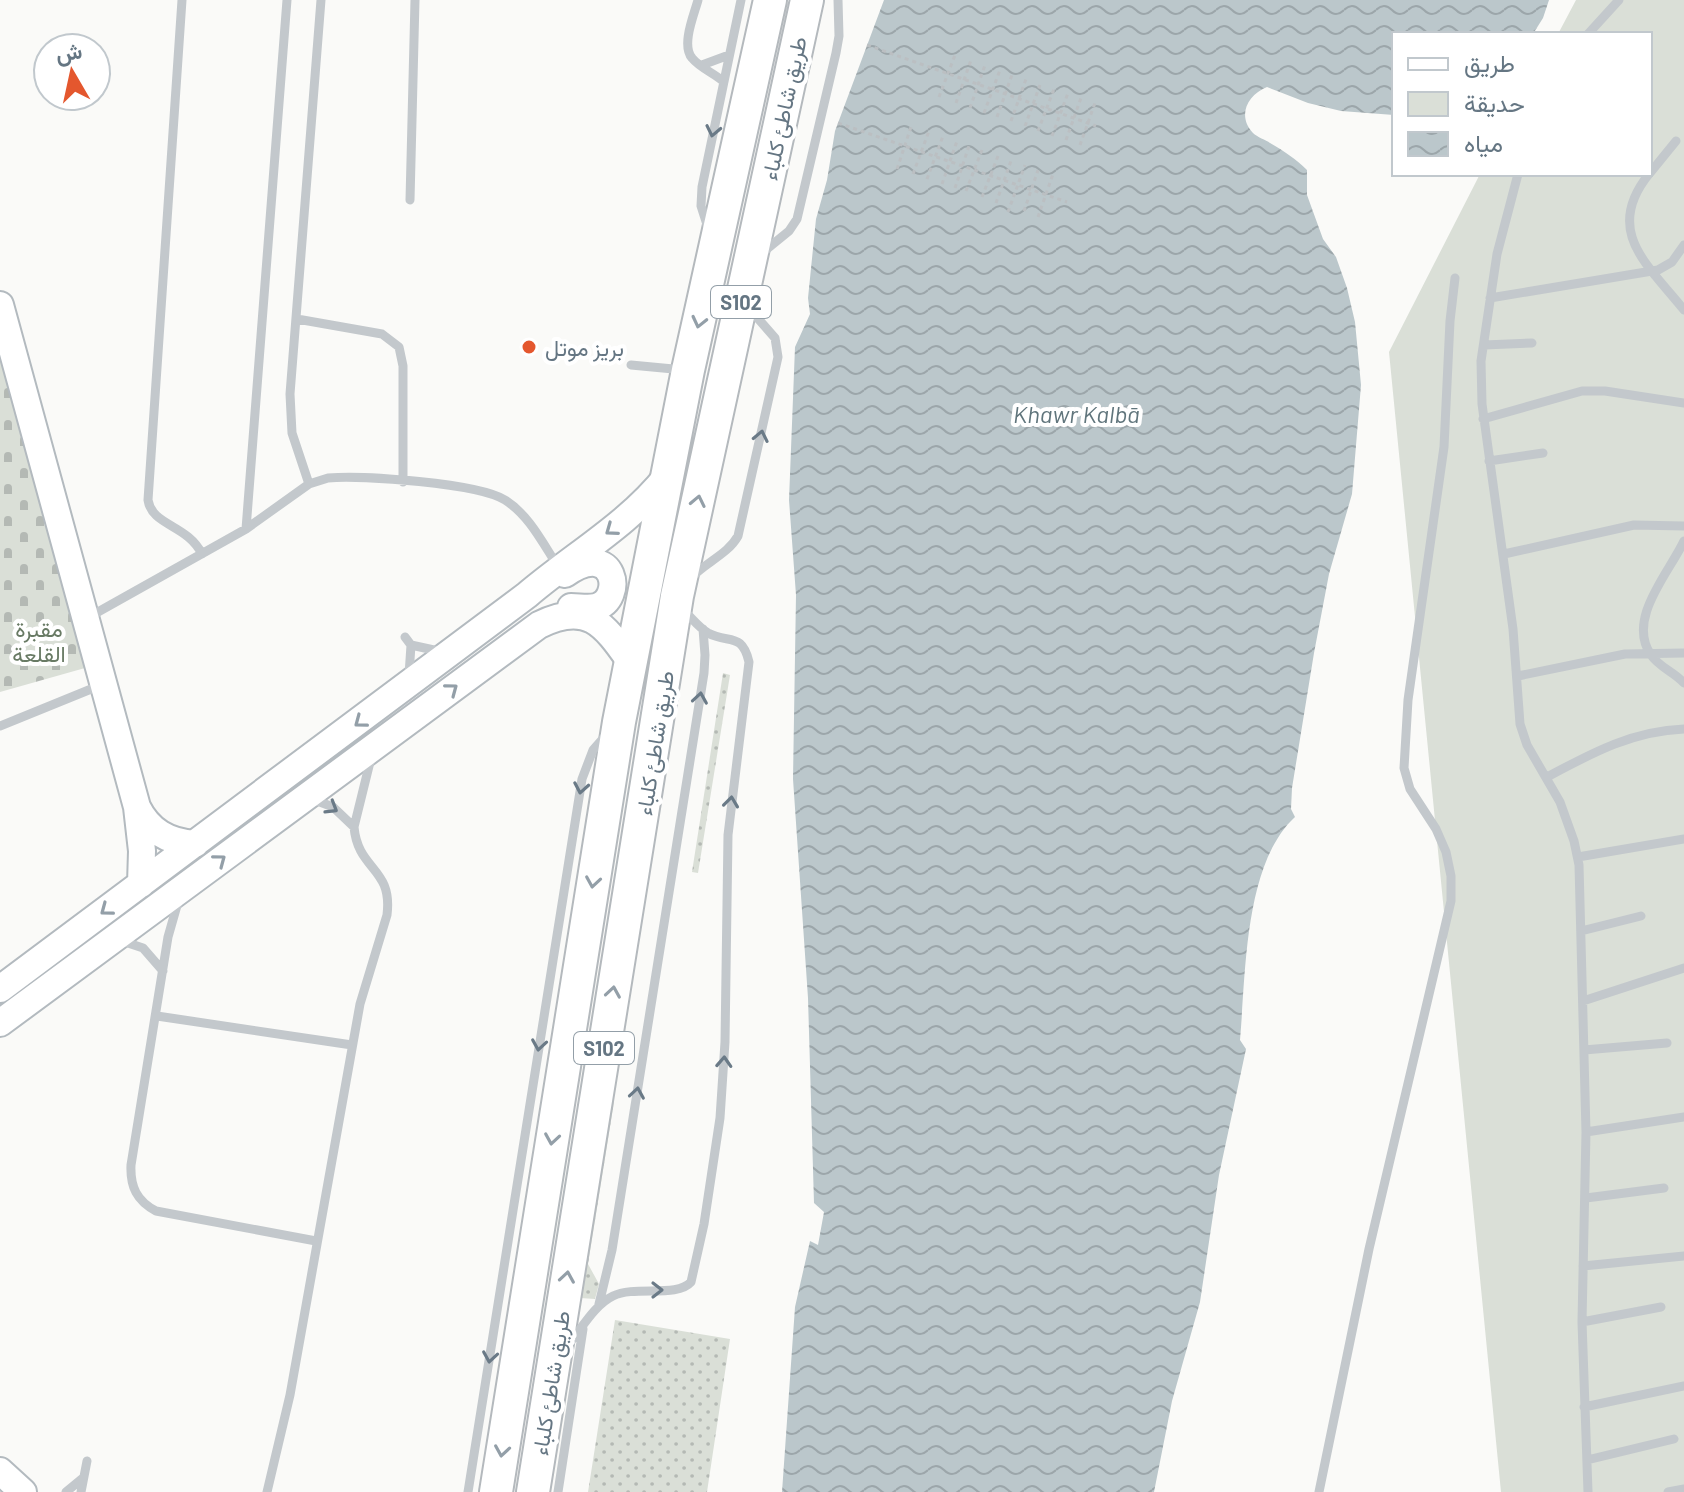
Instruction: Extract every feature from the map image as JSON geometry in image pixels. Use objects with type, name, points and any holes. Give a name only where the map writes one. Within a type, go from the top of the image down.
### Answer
[{"type":"highway","name":"طريق شاطئ كلباء","points":[[496,1492],[630,661],[688,370],[770,0]]},
{"type":"highway","name":"طريق شاطئ كلباء","points":[[533,1492],[677,600],[807,0]]},
{"type":"highway","points":[[744,115],[753,123],[758,141],[745,212],[749,262]]},
{"type":"street","points":[[0,305],[137,807],[142,851],[141,884]]},
{"type":"street","points":[[0,989],[626,520],[667,476]]},
{"type":"street","points":[[527,595],[590,561],[607,568],[612,581],[612,593],[605,603],[593,608],[554,610],[539,619],[528,632]]},
{"type":"street","points":[[0,1023],[528,632],[561,616],[583,616],[602,625],[630,661]]},
{"type":"street","points":[[137,807],[146,823],[160,835],[176,842],[195,844]]},
{"type":"street","points":[[0,1471],[23,1492]]},
{"type":"lane","points":[[182,0],[148,500],[154,515],[189,535],[202,554]]},
{"type":"lane","points":[[246,529],[287,0]]},
{"type":"lane","points":[[309,484],[292,433],[290,415],[321,0]]},
{"type":"lane","points":[[410,200],[415,0]]},
{"type":"lane","points":[[698,0],[688,48],[691,57],[724,82]]},
{"type":"lane","points":[[715,246],[703,216],[700,196],[741,0]]},
{"type":"lane","points":[[749,262],[789,231],[797,219],[838,44],[838,0]]},
{"type":"lane","points":[[1590,32],[1619,0]]},
{"type":"lane","points":[[702,65],[729,55]]},
{"type":"lane","points":[[1652,171],[1676,141]]},
{"type":"lane","points":[[1517,176],[1503,225],[1490,298],[1481,383],[1483,419],[1504,554],[1523,735],[1568,821],[1578,857],[1586,1132],[1582,1322],[1588,1492]]},
{"type":"lane","points":[[1649,176],[1633,197],[1628,221],[1637,252],[1684,310]]},
{"type":"lane","points":[[1490,298],[1653,271],[1668,265],[1684,245]]},
{"type":"lane","points":[[1319,1492],[1369,1249],[1451,901],[1451,876],[1446,852],[1436,829],[1410,789],[1404,757],[1408,700],[1444,447],[1455,278]]},
{"type":"lane","points":[[554,1361],[598,1307],[610,1297],[622,1292],[688,1287],[693,1278],[713,1171],[725,1042],[728,835],[749,662],[744,647],[738,641],[712,635],[703,629],[677,600],[697,571],[735,543],[741,529],[779,350],[775,338],[741,300]]},
{"type":"lane","points":[[297,319],[382,334],[399,347],[403,366],[403,482]]},
{"type":"lane","points":[[1484,345],[1532,343]]},
{"type":"lane","points":[[631,365],[688,370]]},
{"type":"lane","points":[[1483,419],[1582,391],[1605,391],[1684,403]]},
{"type":"lane","points":[[1489,461],[1543,453]]},
{"type":"lane","points":[[85,619],[246,529],[309,484],[338,477],[475,488],[505,500],[529,522],[559,568]]},
{"type":"lane","points":[[1504,554],[1634,525],[1684,526]]},
{"type":"lane","points":[[1684,541],[1645,617],[1643,635],[1650,654],[1684,683]]},
{"type":"lane","points":[[598,1307],[612,1250],[703,681],[703,629]]},
{"type":"lane","points":[[406,687],[408,641],[452,653]]},
{"type":"lane","points":[[1518,676],[1625,654],[1684,653]]},
{"type":"lane","points":[[0,726],[103,685]]},
{"type":"lane","points":[[468,1492],[582,779],[593,750],[619,722]]},
{"type":"lane","points":[[1547,777],[1612,743],[1654,732],[1684,729]]},
{"type":"lane","points":[[267,1492],[290,1395],[360,1004],[387,915],[389,901],[385,882],[360,851],[354,827],[367,768],[377,744]]},
{"type":"lane","points":[[304,798],[333,807],[354,827]]},
{"type":"lane","points":[[1578,857],[1684,839]]},
{"type":"lane","points":[[187,885],[171,923],[131,1165],[133,1188],[138,1198],[156,1211],[316,1241]]},
{"type":"lane","points":[[1581,931],[1641,916]]},
{"type":"lane","points":[[112,940],[128,941],[143,948],[163,971]]},
{"type":"lane","points":[[1583,1001],[1684,968]]},
{"type":"lane","points":[[157,1016],[352,1045]]},
{"type":"lane","points":[[1584,1050],[1667,1043]]},
{"type":"lane","points":[[1586,1132],[1684,1117]]},
{"type":"lane","points":[[1586,1198],[1664,1188]]},
{"type":"lane","points":[[1583,1266],[1684,1256]]},
{"type":"lane","points":[[1582,1322],[1661,1307]]},
{"type":"lane","points":[[558,1492],[583,1327]]},
{"type":"lane","points":[[1584,1407],[1684,1386]]},
{"type":"lane","points":[[1587,1460],[1674,1439]]},
{"type":"lane","points":[[81,1492],[87,1461]]},
{"type":"lane","points":[[66,1492],[83,1478]]},
{"type":"lane","points":[[1668,1492],[1684,1489]]},
{"type":"path","points":[[867,45],[1096,126]]},
{"type":"path","points":[[939,97],[955,55]]},
{"type":"path","points":[[956,103],[971,60]]},
{"type":"path","points":[[970,108],[985,65]]},
{"type":"path","points":[[984,113],[1000,70]]},
{"type":"path","points":[[997,117],[1012,75]]},
{"type":"path","points":[[1011,121],[1026,79]]},
{"type":"path","points":[[1025,126],[1040,85]]},
{"type":"path","points":[[1038,131],[1054,89]]},
{"type":"path","points":[[1052,136],[1068,93]]},
{"type":"path","points":[[1066,140],[1081,98]]},
{"type":"path","points":[[1080,145],[1095,103]]},
{"type":"path","points":[[838,123],[1067,202]]},
{"type":"path","points":[[897,169],[911,127]]},
{"type":"path","points":[[913,174],[929,131]]},
{"type":"path","points":[[927,179],[943,136]]},
{"type":"path","points":[[942,184],[957,141]]},
{"type":"path","points":[[955,188],[969,146]]},
{"type":"path","points":[[966,191],[982,150]]},
{"type":"path","points":[[982,197],[998,156]]},
{"type":"path","points":[[996,203],[1011,161]]},
{"type":"path","points":[[1008,212],[1025,165]]},
{"type":"path","points":[[1024,211],[1038,170]]},
{"type":"path","points":[[1038,217],[1053,174]]},
{"type":"green space","points":[[1576,0],[1684,0],[1684,1492],[1501,1492],[1389,352],[1479,176],[1652,176],[1652,32],[1559,32]]},
{"type":"green space","name":"مقبرة القلعة","points":[[0,359],[85,668],[0,692]]},
{"type":"green space","points":[[723,673],[730,675],[698,873],[692,872]]},
{"type":"green space","points":[[609,1101],[614,1102],[588,1264],[599,1284],[595,1299],[580,1298]]},
{"type":"green space","points":[[615,1320],[730,1339],[707,1492],[588,1492]]},
{"type":"water","name":"Khawr Kalbā","points":[[884,0],[1549,0],[1534,32],[1392,32],[1392,115],[1341,111],[1308,103],[1267,87],[1254,95],[1246,107],[1246,120],[1253,133],[1285,152],[1307,170],[1307,195],[1323,239],[1336,257],[1347,288],[1355,322],[1361,385],[1352,494],[1329,574],[1314,653],[1292,788],[1291,809],[1295,817],[1278,837],[1257,891],[1247,952],[1240,1040],[1246,1049],[1219,1175],[1200,1302],[1172,1401],[1154,1492],[782,1492],[795,1307],[810,1241],[818,1245],[824,1212],[814,1203],[808,998],[793,779],[796,595],[789,500],[795,347],[810,314],[808,298],[816,219],[827,180],[835,131]]},
{"type":"place","name":"بريز موتل","points":[[529,347]]}]
